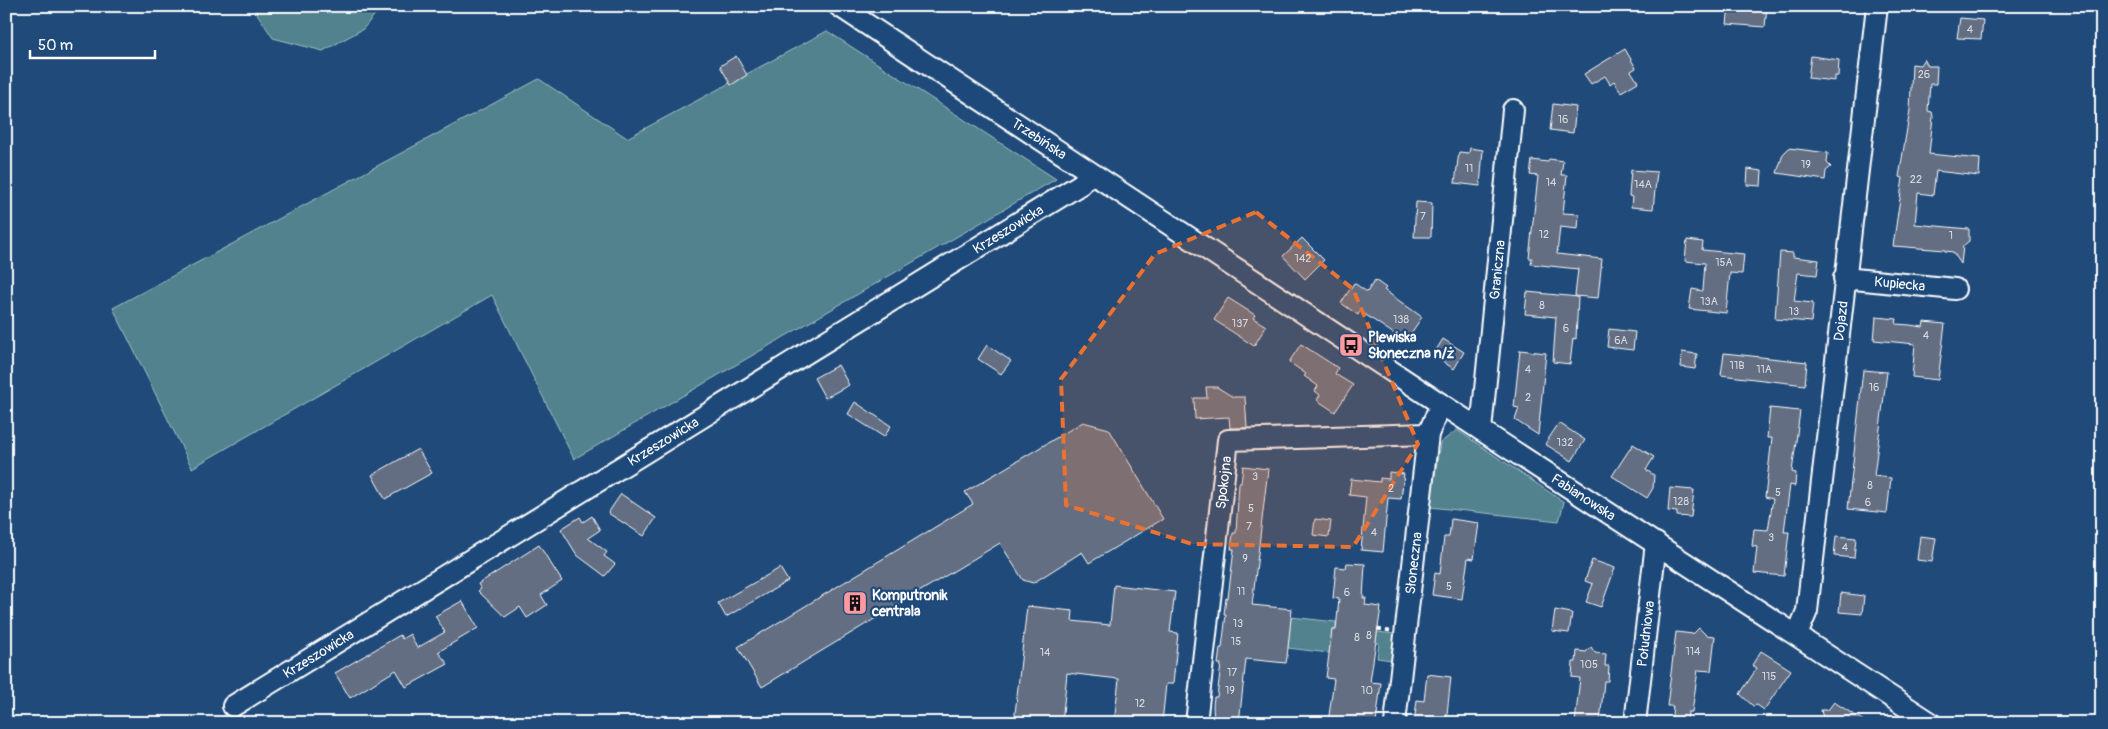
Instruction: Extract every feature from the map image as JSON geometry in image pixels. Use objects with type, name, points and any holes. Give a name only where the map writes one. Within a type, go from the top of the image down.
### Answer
[{"type":"street","name":"Trzebińska","points":[[839,6],[1238,271]]},
{"type":"street","name":"Dojazd","points":[[1796,635],[1807,611],[1844,278],[1877,6]]},
{"type":"street","name":"Graniczna","points":[[1481,430],[1512,110]]},
{"type":"street","name":"Krzeszowicka","points":[[233,706],[1081,184],[1090,173]]},
{"type":"street","name":"Fabianowska","points":[[1238,271],[1931,723]]},
{"type":"street","name":"Kupiecka","points":[[1844,278],[1955,289]]},
{"type":"street","name":"Słoneczna","points":[[1395,723],[1428,434],[1441,404]]},
{"type":"street","name":"Spokojna","points":[[1196,723],[1228,440],[1428,434]]},
{"type":"street","name":"Południowa","points":[[1636,723],[1656,543]]},
{"type":"path","points":[[1377,630],[1384,630]]},
{"type":"highlighted area","points":[[1256,212],[1353,289],[1418,444],[1353,547],[1192,544],[1066,505],[1061,379],[1155,254]]},
{"type":"green space","points":[[252,6],[382,6],[363,29],[323,51],[273,38]]},
{"type":"green space","points":[[827,31],[1056,179],[574,459],[492,295],[192,468],[113,308],[539,79],[627,138]]},
{"type":"green space","points":[[1457,430],[1564,502],[1559,521],[1430,507],[1440,443]]},
{"type":"green space","points":[[1291,617],[1336,622],[1336,630],[1332,630],[1329,653],[1288,648]]},
{"type":"green space","points":[[1377,632],[1395,634],[1392,660],[1377,658],[1379,643],[1376,643]]},
{"type":"building","points":[[1729,6],[1767,6],[1765,27],[1727,24]]},
{"type":"building","points":[[1960,18],[1983,20],[1981,39],[1957,38]]},
{"type":"building","points":[[1625,49],[1636,68],[1631,71],[1638,82],[1621,92],[1614,81],[1610,84],[1605,76],[1591,84],[1584,74]]},
{"type":"building","points":[[736,56],[747,75],[731,85],[720,66]]},
{"type":"building","points":[[1811,56],[1839,60],[1838,76],[1835,76],[1835,81],[1808,78]]},
{"type":"building","points":[[1924,59],[1928,66],[1937,66],[1936,84],[1930,84],[1928,111],[1932,112],[1933,117],[1929,154],[1980,159],[1979,176],[1936,171],[1933,195],[1918,193],[1915,224],[1969,229],[1969,241],[1963,246],[1961,264],[1953,252],[1893,246],[1903,178],[1899,177],[1910,110],[1912,64],[1920,65]]},
{"type":"building","points":[[1553,104],[1576,107],[1573,133],[1550,130]]},
{"type":"building","points":[[1470,148],[1483,150],[1480,186],[1455,183],[1459,152],[1469,153]]},
{"type":"building","points":[[1789,148],[1828,153],[1827,163],[1831,167],[1826,171],[1825,180],[1777,173],[1783,154]]},
{"type":"building","points":[[1549,159],[1563,161],[1561,175],[1567,175],[1563,213],[1579,214],[1578,229],[1560,227],[1557,254],[1602,259],[1598,298],[1575,296],[1578,269],[1531,264],[1532,258],[1529,258],[1538,176],[1530,175],[1532,160],[1548,162]]},
{"type":"building","points":[[1748,169],[1762,171],[1761,186],[1747,185]]},
{"type":"building","points":[[1631,170],[1657,172],[1653,209],[1631,207],[1632,197],[1629,196]]},
{"type":"building","points":[[1416,202],[1432,203],[1431,237],[1414,237]]},
{"type":"building","points":[[1302,238],[1324,260],[1305,279],[1283,256]]},
{"type":"building","points":[[1687,240],[1703,242],[1702,250],[1744,254],[1742,274],[1730,273],[1726,313],[1689,309],[1692,289],[1703,291],[1705,263],[1685,261]]},
{"type":"building","points":[[1780,252],[1793,253],[1793,257],[1819,260],[1817,275],[1798,273],[1794,301],[1813,303],[1811,322],[1775,319]]},
{"type":"building","points":[[1375,280],[1386,288],[1384,290],[1422,317],[1407,339],[1404,338],[1403,340],[1360,311],[1358,315],[1341,303],[1354,283],[1367,292]]},
{"type":"building","points":[[1527,292],[1578,297],[1576,339],[1573,338],[1570,364],[1553,362],[1556,317],[1525,314]]},
{"type":"building","points":[[1228,298],[1255,315],[1253,318],[1266,326],[1254,346],[1214,320]]},
{"type":"building","points":[[1876,317],[1897,319],[1896,324],[1923,327],[1924,322],[1945,324],[1938,380],[1912,377],[1915,344],[1874,340]]},
{"type":"building","points":[[1609,329],[1635,332],[1633,350],[1607,347]]},
{"type":"building","points":[[1443,339],[1464,352],[1454,369],[1433,355]]},
{"type":"building","points":[[1301,344],[1338,368],[1335,374],[1353,385],[1335,412],[1317,400],[1320,395],[1315,391],[1318,386],[1304,376],[1306,374],[1289,362]]},
{"type":"building","points":[[987,345],[1011,361],[1001,374],[978,359]]},
{"type":"building","points":[[1520,350],[1546,353],[1538,435],[1515,420],[1519,408],[1514,407]]},
{"type":"building","points":[[1682,352],[1697,354],[1695,369],[1681,367]]},
{"type":"building","points":[[1724,353],[1807,362],[1805,385],[1721,375]]},
{"type":"building","points":[[838,365],[849,385],[825,398],[814,378]]},
{"type":"building","points":[[1863,370],[1887,372],[1874,476],[1891,478],[1887,513],[1848,509]]},
{"type":"building","points":[[1206,387],[1217,387],[1233,397],[1245,397],[1247,428],[1230,428],[1229,417],[1195,419],[1194,398],[1207,398]]},
{"type":"building","points":[[855,402],[891,426],[884,437],[848,414]]},
{"type":"building","points":[[1770,408],[1800,411],[1792,472],[1796,473],[1795,486],[1790,485],[1784,532],[1789,532],[1784,576],[1754,573],[1757,547],[1752,546],[1754,529],[1768,530],[1773,499],[1765,497],[1772,438],[1767,438]]},
{"type":"building","points":[[1083,422],[1109,429],[1163,519],[1089,563],[1082,552],[1033,583],[1023,580],[1000,543],[762,687],[738,647],[973,504],[965,492]]},
{"type":"building","points":[[1559,423],[1585,440],[1572,461],[1545,444]]},
{"type":"building","points":[[1633,444],[1654,457],[1646,470],[1654,475],[1653,488],[1647,498],[1612,476]]},
{"type":"building","points":[[418,449],[432,473],[385,499],[372,475]]},
{"type":"building","points":[[1243,466],[1268,469],[1252,605],[1292,609],[1287,657],[1286,663],[1246,659],[1239,723],[1214,723],[1214,697],[1217,697],[1221,664],[1218,664],[1220,648],[1222,648],[1226,614],[1224,614],[1226,598],[1228,598],[1234,549],[1231,549],[1233,533],[1236,533],[1239,483],[1241,483]]},
{"type":"building","points":[[1389,472],[1404,474],[1401,499],[1388,498],[1383,552],[1361,550],[1366,497],[1349,495],[1351,479],[1380,482],[1380,478],[1389,479]]},
{"type":"building","points":[[1670,488],[1694,490],[1691,517],[1677,516],[1677,512],[1668,511]]},
{"type":"building","points":[[621,494],[656,518],[644,536],[608,513]]},
{"type":"building","points":[[592,516],[600,530],[588,538],[607,552],[604,556],[615,564],[605,576],[577,555],[561,529],[580,517],[583,522]]},
{"type":"building","points":[[1315,519],[1331,521],[1329,537],[1313,535]]},
{"type":"building","points":[[1451,519],[1479,523],[1474,559],[1468,558],[1462,599],[1432,595],[1435,573],[1440,574],[1444,537],[1449,537]]},
{"type":"building","points":[[1836,536],[1856,538],[1854,558],[1834,556]]},
{"type":"building","points":[[1920,536],[1936,538],[1932,562],[1917,560]]},
{"type":"building","points":[[539,545],[562,581],[541,595],[547,605],[527,618],[520,607],[505,617],[478,591],[481,589],[478,584]]},
{"type":"building","points":[[1592,560],[1615,568],[1601,607],[1586,602],[1593,584],[1585,581]]},
{"type":"building","points":[[1347,563],[1365,564],[1363,598],[1366,598],[1365,605],[1381,607],[1370,682],[1381,683],[1376,723],[1347,720],[1347,723],[1328,723],[1334,679],[1326,678],[1332,630],[1336,630],[1339,599],[1333,598],[1336,567],[1346,568]]},
{"type":"building","points":[[780,568],[788,581],[726,617],[718,603]]},
{"type":"building","points":[[1114,585],[1175,592],[1170,632],[1178,633],[1173,684],[1166,684],[1162,723],[1114,723],[1119,679],[1067,673],[1062,723],[1014,723],[1027,606],[1073,611],[1072,621],[1110,625]]},
{"type":"building","points":[[1841,593],[1864,596],[1862,614],[1839,612]]},
{"type":"building","points":[[462,601],[478,628],[438,652],[448,664],[406,687],[396,670],[350,698],[335,673],[400,635],[402,639],[410,634],[417,648],[445,632],[435,616]]},
{"type":"building","points":[[1555,610],[1572,613],[1569,633],[1552,631]]},
{"type":"building","points":[[1699,628],[1706,635],[1715,636],[1711,671],[1698,670],[1692,712],[1688,712],[1687,723],[1671,723],[1673,706],[1667,706],[1676,632],[1693,634]]},
{"type":"building","points":[[1591,647],[1595,653],[1606,654],[1605,666],[1609,666],[1608,681],[1604,681],[1600,723],[1575,723],[1580,678],[1572,677],[1573,662],[1576,662],[1577,651],[1586,652]]},
{"type":"building","points":[[1761,651],[1791,670],[1764,710],[1757,705],[1753,706],[1740,694],[1757,668],[1752,665]]},
{"type":"building","points":[[1427,674],[1451,677],[1446,723],[1414,723],[1417,700],[1424,701]]},
{"type":"building","points":[[1834,702],[1867,723],[1824,723],[1821,710],[1828,710]]},
{"type":"place","name":"Plewiska Słoneczna n/ż","points":[[1351,345]]},
{"type":"place","name":"Komputronik centrala","points":[[855,603]]}]
